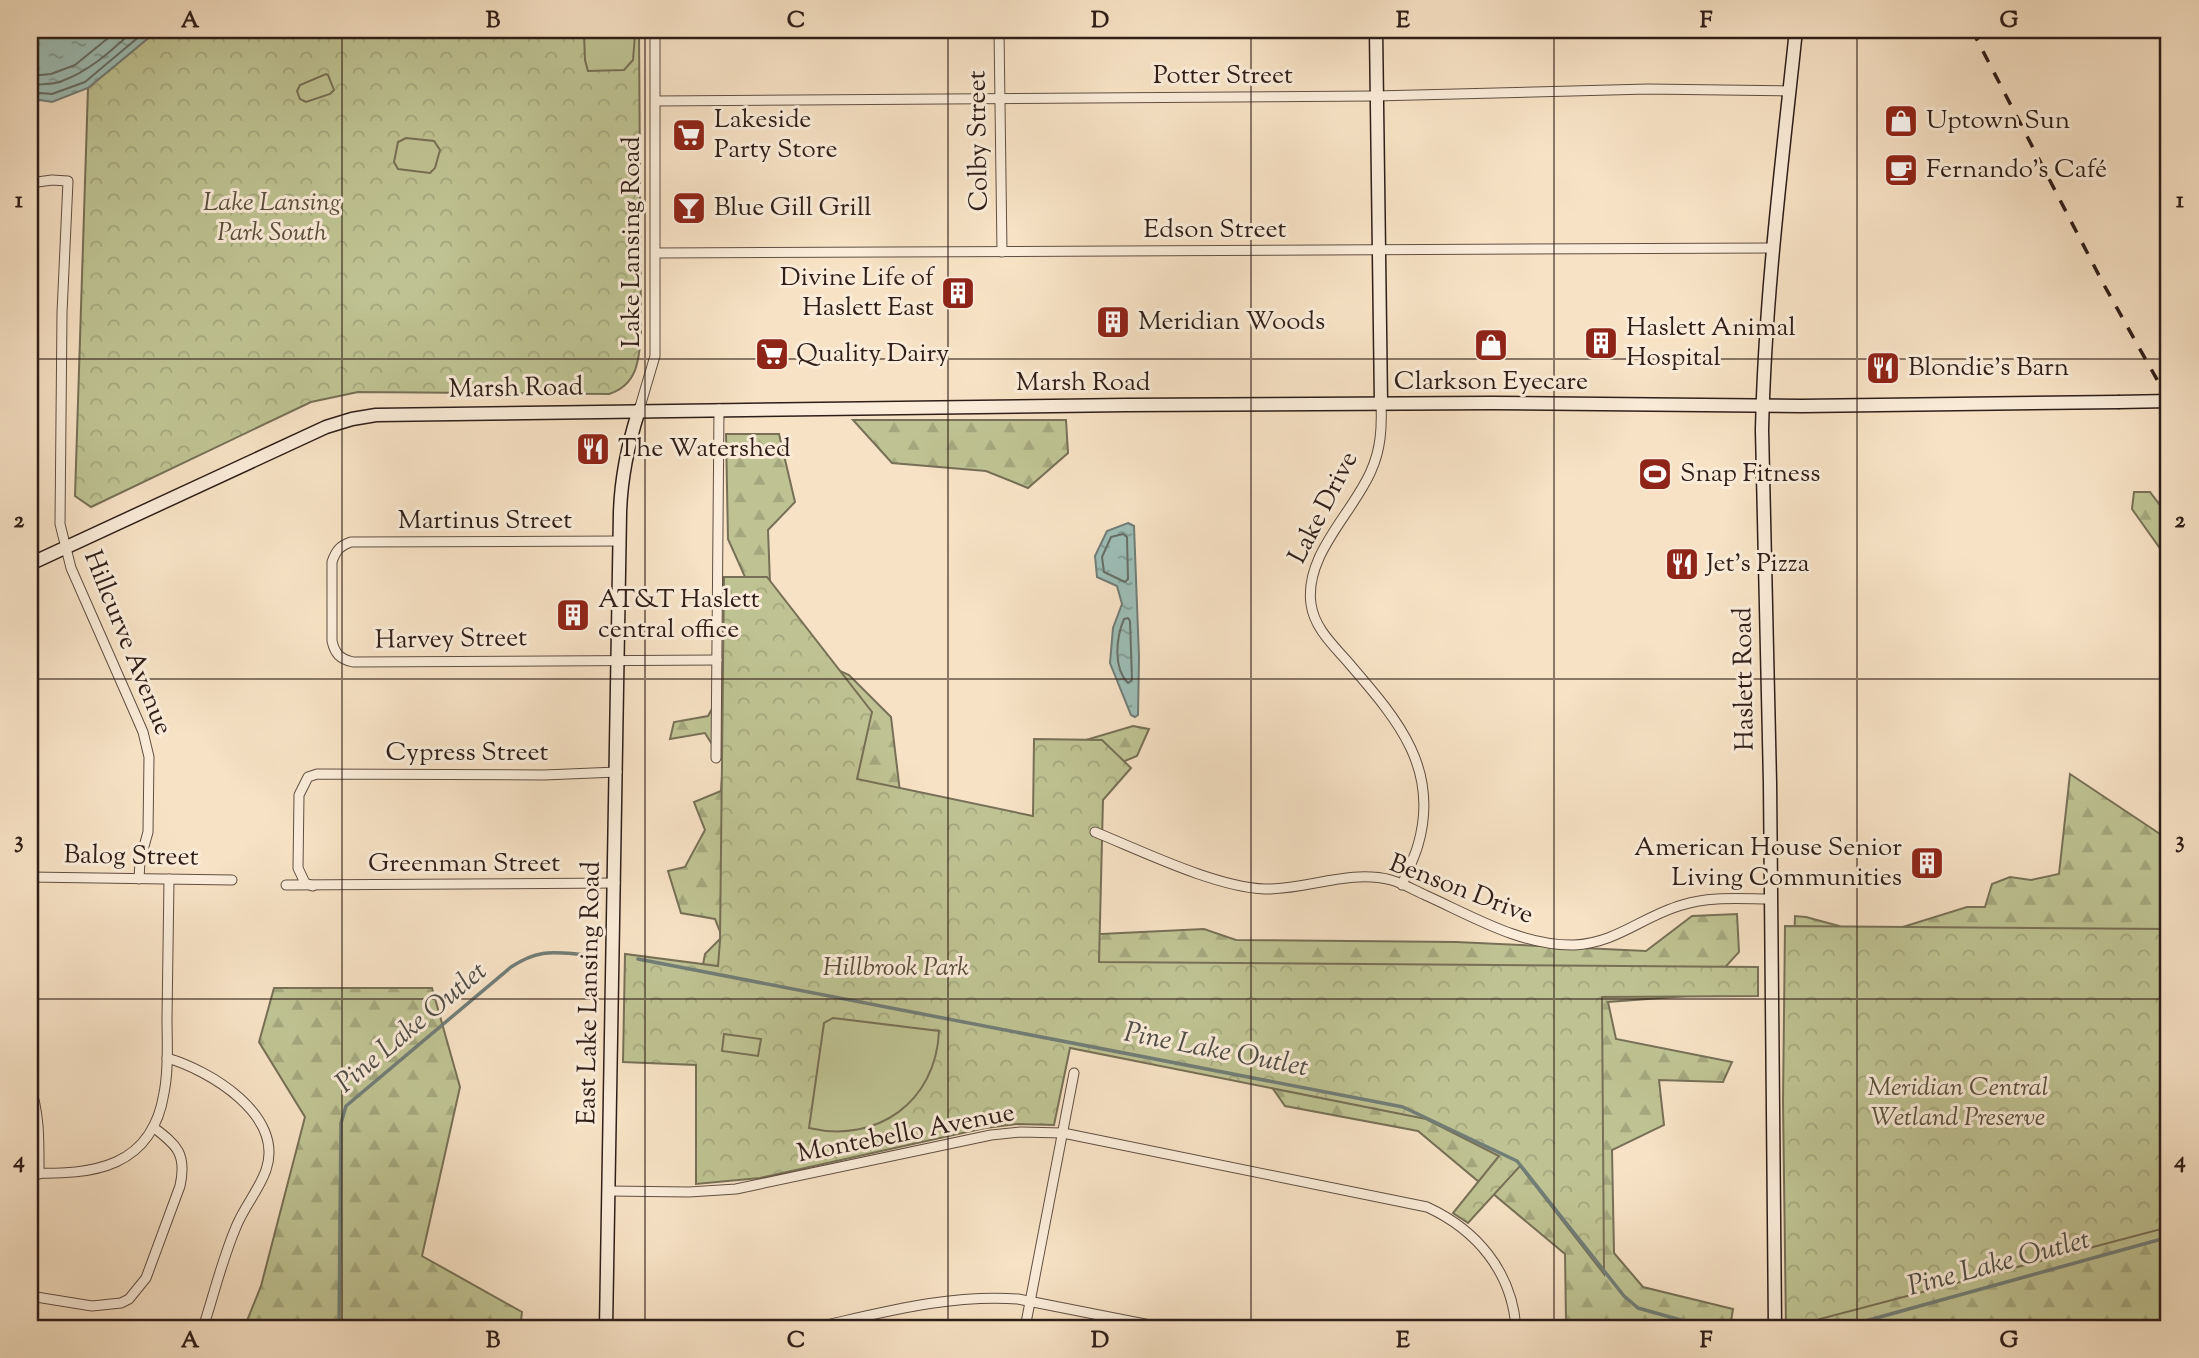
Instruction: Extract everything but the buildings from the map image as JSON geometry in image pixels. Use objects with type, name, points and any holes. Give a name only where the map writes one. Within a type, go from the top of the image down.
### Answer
[{"type":"main road","name":"Lake Drive","points":[[1376,30],[1381,403]]},
{"type":"main road","name":"Haslett Road","points":[[1775,1328],[1762,406],[1773,248],[1796,30]]},
{"type":"main road","name":"Marsh Road","points":[[30,564],[326,427],[352,419],[388,414],[1381,403],[1762,406],[2169,401]]},
{"type":"main road","name":"Lake Lansing Road","points":[[619,660],[620,541],[624,471],[639,410]]},
{"type":"main road","name":"East Lake Lansing Road","points":[[606,1328],[619,660]]},
{"type":"street","name":"Lake Lansing Road","points":[[639,410],[655,356],[655,30]]},
{"type":"street","name":"Colby Street","points":[[999,30],[1002,252]]},
{"type":"street","name":"Potter Street","points":[[656,101],[1375,96],[1596,89],[1790,91]]},
{"type":"street","name":"Hillcurve Avenue","points":[[30,183],[68,181],[62,313],[60,524],[71,568],[129,698],[147,746],[148,832],[140,862],[139,879]]},
{"type":"street","name":"Edson Street","points":[[657,253],[1773,248]]},
{"type":"street","name":"Lake Drive","points":[[1381,403],[1381,432],[1372,469],[1315,565],[1310,596],[1316,623],[1390,711],[1406,736],[1417,764],[1422,792],[1422,819],[1418,845],[1402,885]]},
{"type":"street","points":[[716,758],[719,409]]},
{"type":"street","name":"Martinus Street","points":[[353,662],[344,660],[335,653],[332,641],[332,562],[341,545],[351,542],[620,541]]},
{"type":"street","name":"Harvey Street","points":[[353,662],[717,660]]},
{"type":"street","name":"Cypress Street","points":[[313,886],[305,883],[298,868],[299,795],[308,777],[317,774],[544,775],[617,772]]},
{"type":"street","name":"Benson Drive","points":[[1095,832],[1224,882],[1249,888],[1286,888],[1361,877],[1384,879],[1512,934],[1545,944],[1591,943],[1612,938],[1662,912],[1699,900],[1771,899]]},
{"type":"street","name":"Balog Street","points":[[30,877],[232,880]]},
{"type":"street","points":[[30,1086],[36,1103],[40,1132],[34,1173],[86,1172],[103,1168],[136,1149],[153,1127],[164,1092],[167,1058],[169,879]]},
{"type":"street","name":"Greenman Street","points":[[286,885],[615,883]]},
{"type":"street","points":[[167,1058],[199,1069],[238,1097],[259,1121],[268,1148],[266,1171],[237,1223],[203,1328]]},
{"type":"street","points":[[1025,1328],[1073,1073]]},
{"type":"street","points":[[30,1296],[84,1306],[101,1306],[129,1299],[142,1286],[183,1173],[179,1151],[173,1142],[153,1127]]},
{"type":"street","name":"Montebello Avenue","points":[[609,1191],[689,1192],[736,1189],[991,1135],[1021,1132],[1063,1133],[1427,1207],[1453,1221],[1495,1261],[1512,1299],[1516,1328]]},
{"type":"street","points":[[813,1328],[947,1300],[999,1297],[1165,1328]]},
{"type":"green space","name":"Lake Lansing Park South","points":[[158,30],[639,30],[641,335],[635,371],[626,385],[609,394],[358,392],[311,402],[91,507],[75,496],[88,88]]},
{"type":"green space","points":[[588,30],[630,30],[635,35],[633,60],[624,70],[588,71],[584,34]]},
{"type":"green space","points":[[326,74],[334,90],[330,94],[306,102],[300,99],[297,91],[300,85]]},
{"type":"green space","points":[[406,138],[434,141],[440,150],[435,168],[430,173],[398,169],[394,162],[398,142]]},
{"type":"green space","points":[[853,420],[1066,420],[1068,453],[1028,488],[986,471],[892,463]]},
{"type":"green space","name":"Hillbrook Park","points":[[726,434],[779,434],[795,502],[768,530],[770,583],[803,654],[849,675],[891,717],[900,792],[1080,935],[1204,929],[1236,940],[1456,942],[1646,951],[1692,916],[1737,914],[1739,952],[1700,995],[1608,1002],[1616,1039],[1732,1062],[1723,1082],[1659,1080],[1664,1125],[1612,1150],[1614,1253],[1643,1287],[1733,1309],[1730,1328],[1653,1328],[1629,1323],[1614,1328],[1597,1329],[1573,1324],[1566,1320],[1565,1254],[1418,1131],[1285,1106],[1255,1063],[699,986],[705,954],[722,937],[715,919],[681,913],[668,871],[685,867],[705,830],[694,802],[721,791],[723,762],[705,733],[670,739],[674,722],[708,716],[734,669],[750,588],[728,539]]},
{"type":"green space","points":[[2134,492],[2150,492],[2169,517],[2169,561],[2132,509]]},
{"type":"green space","name":"Hillbrook Park","points":[[724,577],[767,577],[872,712],[857,779],[1033,816],[1034,739],[1102,740],[1131,768],[1103,800],[1099,962],[1758,967],[1758,996],[1602,997],[1604,1274],[1520,1166],[1468,1223],[1453,1213],[1499,1156],[1426,1119],[1070,1048],[1054,1125],[1017,1124],[985,1128],[760,1178],[696,1184],[696,1065],[623,1062],[625,954],[718,966]]},
{"type":"green space","points":[[1133,726],[1149,729],[1137,756],[1093,774],[1052,750]]},
{"type":"green space","points":[[2070,774],[2169,840],[2169,1037],[1792,1002],[1795,916],[1839,926],[1855,936],[1877,935],[1967,907],[1985,907],[1992,884],[2010,877],[2031,880],[2059,874]]},
{"type":"green space","name":"Meridian Central Wetland Preserve","points":[[1785,926],[2169,929],[2169,1227],[1786,1328],[1783,1102]]},
{"type":"green space","points":[[274,988],[432,988],[460,1087],[422,1256],[522,1312],[520,1328],[244,1328],[261,1286],[305,1117],[259,1042]]},
{"type":"green space","points":[[833,1018],[939,1031],[935,1056],[927,1078],[914,1097],[898,1112],[879,1123],[858,1130],[809,1128],[824,1023]]},
{"type":"green space","points":[[724,1034],[761,1039],[758,1056],[722,1051]]},
{"type":"green space","points":[[1794,1134],[2169,1195],[2169,1328],[1986,1328],[1966,1320],[1960,1328],[1907,1328],[1902,1325],[1890,1328],[1797,1328]]},
{"type":"water","points":[[30,30],[158,30],[88,88],[52,102],[40,100],[30,108]]},
{"type":"water","points":[[1128,523],[1134,526],[1139,657],[1138,715],[1135,717],[1131,715],[1110,663],[1113,628],[1122,604],[1117,586],[1097,577],[1095,556],[1107,531]]},
{"type":"waterway","name":"Pine Lake Outlet","points":[[339,1328],[341,1123],[346,1106],[511,967],[540,954],[590,955]]},
{"type":"waterway","name":"Pine Lake Outlet","points":[[638,959],[1403,1107],[1517,1161],[1624,1296],[1638,1308],[1709,1328]]},
{"type":"waterway","name":"Pine Lake Outlet","points":[[1840,1328],[2169,1237]]},
{"type":"railway","points":[[1972,30],[2104,285],[2169,401]]},
{"type":"place","name":"Uptown Sun","points":[[1901,121]]},
{"type":"place","name":"Lakeside Party Store","points":[[689,135]]},
{"type":"place","name":"Fernando's Café","points":[[1901,170]]},
{"type":"place","name":"Blue Gill Grill","points":[[689,208]]},
{"type":"place","name":"Divine Life of Haslett East","points":[[958,293]]},
{"type":"place","name":"Meridian Woods","points":[[1113,322]]},
{"type":"place","name":"Haslett Animal Hospital","points":[[1601,343]]},
{"type":"place","name":"Clarkson Eyecare","points":[[1491,345]]},
{"type":"place","name":"Quality Dairy","points":[[772,354]]},
{"type":"place","name":"Blondie's Barn","points":[[1883,368]]},
{"type":"place","name":"The Watershed","points":[[593,449]]},
{"type":"place","name":"Snap Fitness","points":[[1655,474]]},
{"type":"place","name":"Jet's Pizza","points":[[1682,564]]},
{"type":"place","name":"AT&T Haslett central office","points":[[573,615]]},
{"type":"place","name":"American House Senior Living Communities","points":[[1927,863]]}]
